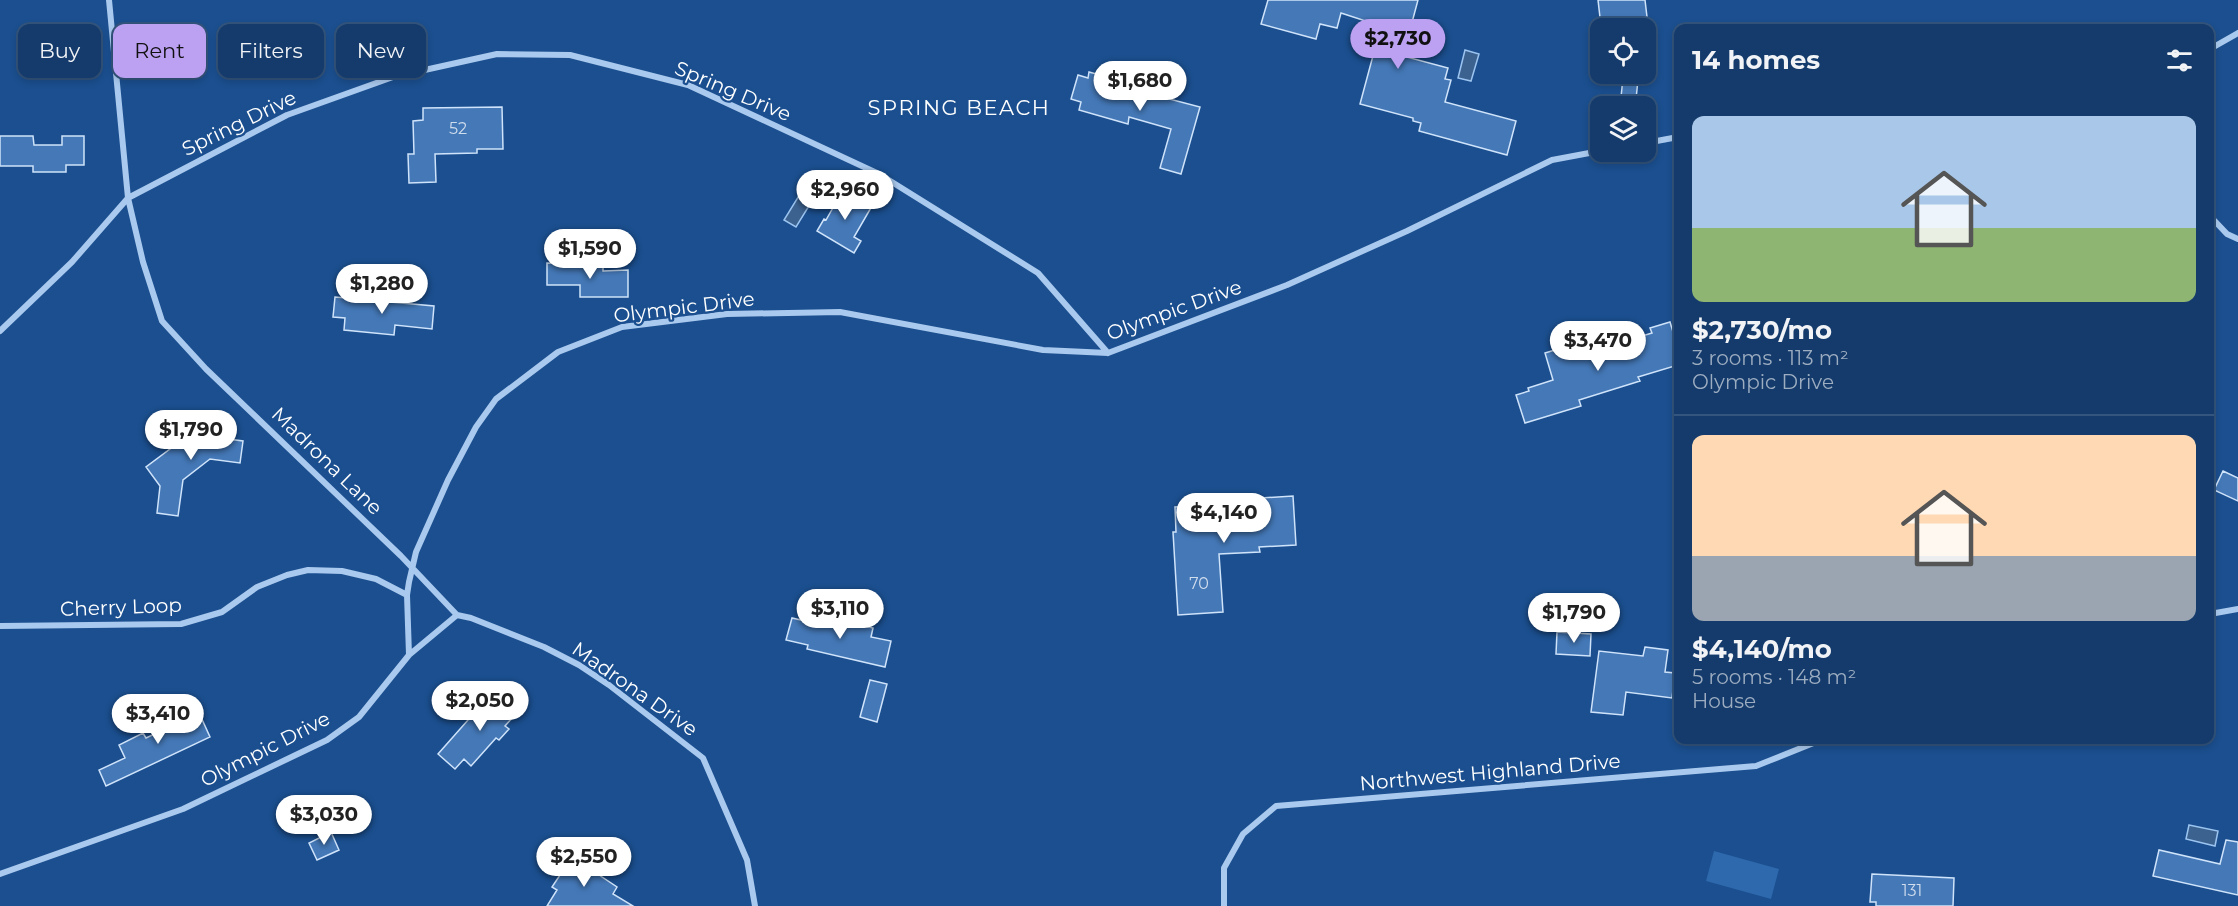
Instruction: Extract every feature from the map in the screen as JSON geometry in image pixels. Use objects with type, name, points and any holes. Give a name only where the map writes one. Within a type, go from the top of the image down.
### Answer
[{"type":"street","points":[[109,0],[128,198]]},
{"type":"street","points":[[2214,47],[2238,33]]},
{"type":"street","name":"Spring Drive","points":[[0,331],[72,262],[128,198],[287,115],[393,77],[497,54],[570,55],[688,85],[879,174],[1038,273],[1108,353]]},
{"type":"street","points":[[1656,141],[1674,138]]},
{"type":"street","name":"Olympic Drive","points":[[0,874],[183,809],[327,740],[359,717],[409,655],[407,595],[416,552],[448,480],[476,427],[495,399],[558,352],[622,327],[728,314],[840,312],[1043,350],[1108,353],[1287,285],[1407,231],[1552,160],[1590,153]]},
{"type":"street","name":"Madrona Lane","points":[[128,198],[162,321],[206,369],[401,556],[457,615]]},
{"type":"street","points":[[2214,220],[2227,234],[2238,239]]},
{"type":"street","name":"Cherry Loop","points":[[0,626],[181,624],[222,612],[257,587],[286,575],[308,570],[342,571],[375,579],[407,595]]},
{"type":"street","points":[[2214,613],[2238,609]]},
{"type":"street","points":[[409,655],[457,615]]},
{"type":"street","name":"Madrona Drive","points":[[457,615],[471,618],[544,647],[579,665],[609,685],[703,758],[747,861],[755,906]]},
{"type":"street","name":"Northwest Highland Drive","points":[[1224,906],[1224,868],[1243,834],[1276,806],[1756,766],[1811,744]]},
{"type":"shaded area","points":[[1465,50],[1479,54],[1471,81],[1458,78]]},
{"type":"shaded area","points":[[800,194],[812,201],[796,227],[784,220]]},
{"type":"shaded area","points":[[2189,825],[2218,831],[2215,846],[2186,839]]},
{"type":"shaded area","points":[[1714,851],[1779,869],[1771,899],[1706,881]]},
{"type":"building","points":[[1268,0],[1418,0],[1403,56],[1448,68],[1445,79],[1451,80],[1445,102],[1516,121],[1507,155],[1419,131],[1421,123],[1413,121],[1413,118],[1360,104],[1381,26],[1341,13],[1337,28],[1320,24],[1316,39],[1261,24]]},
{"type":"building","points":[[1598,0],[1645,0],[1647,17],[1600,18]]},
{"type":"building","points":[[1089,72],[1137,85],[1135,90],[1200,107],[1181,174],[1160,168],[1171,129],[1129,117],[1128,124],[1079,110],[1081,102],[1071,99],[1078,75],[1088,78]]},
{"type":"building","points":[[1622,84],[1638,84],[1636,96],[1621,96]]},
{"type":"building","points":[[502,107],[503,149],[477,149],[477,153],[435,154],[436,182],[409,183],[408,154],[414,154],[413,121],[423,120],[423,108]]},
{"type":"building","points":[[0,136],[33,136],[34,145],[62,145],[62,136],[84,136],[84,165],[66,165],[66,172],[33,172],[33,166],[0,166]]},
{"type":"building","points":[[843,190],[872,206],[854,237],[861,241],[854,253],[817,231]]},
{"type":"building","points":[[547,263],[603,265],[603,271],[628,270],[628,297],[580,297],[580,285],[547,285]]},
{"type":"building","points":[[335,297],[434,306],[432,329],[395,325],[394,335],[344,330],[345,318],[333,317]]},
{"type":"building","points":[[1670,322],[1674,335],[1674,366],[1638,377],[1640,381],[1579,400],[1581,406],[1525,423],[1516,395],[1529,391],[1528,388],[1553,380],[1545,353],[1571,345],[1573,353],[1598,345],[1599,349],[1652,333],[1650,328]]},
{"type":"building","points":[[199,417],[213,419],[221,429],[229,430],[228,439],[243,441],[240,463],[210,459],[183,480],[178,516],[157,513],[160,486],[146,467],[198,428]]},
{"type":"building","points":[[2223,471],[2238,478],[2238,501],[2214,490]]},
{"type":"building","points":[[1293,496],[1296,545],[1259,547],[1260,552],[1219,554],[1223,612],[1178,615],[1173,532],[1176,532],[1175,507],[1198,506],[1198,502]]},
{"type":"building","points":[[816,614],[873,628],[871,637],[891,641],[885,667],[807,649],[808,645],[786,640],[792,618],[814,623]]},
{"type":"building","points":[[1557,632],[1591,634],[1590,656],[1556,654]]},
{"type":"building","points":[[1645,647],[1668,650],[1665,672],[1674,673],[1672,698],[1626,692],[1623,715],[1591,712],[1599,651],[1643,656]]},
{"type":"building","points":[[870,680],[887,684],[877,722],[860,717]]},
{"type":"building","points":[[507,692],[523,706],[505,726],[509,729],[499,740],[496,738],[471,766],[464,759],[455,769],[438,754],[483,703],[491,711]]},
{"type":"building","points":[[195,704],[210,737],[106,786],[99,770],[125,758],[119,745],[143,733],[146,738],[176,724],[172,715]]},
{"type":"building","points":[[331,832],[339,850],[317,860],[309,843]]},
{"type":"building","points":[[2226,840],[2238,842],[2238,895],[2153,876],[2159,850],[2220,864]]},
{"type":"building","points":[[572,857],[617,887],[613,894],[633,906],[547,906],[557,890],[552,887]]},
{"type":"building","points":[[1872,874],[1954,878],[1953,906],[1876,906],[1876,902],[1870,902]]},
{"type":"district","name":"SPRING BEACH","points":[[959,108]]}]
